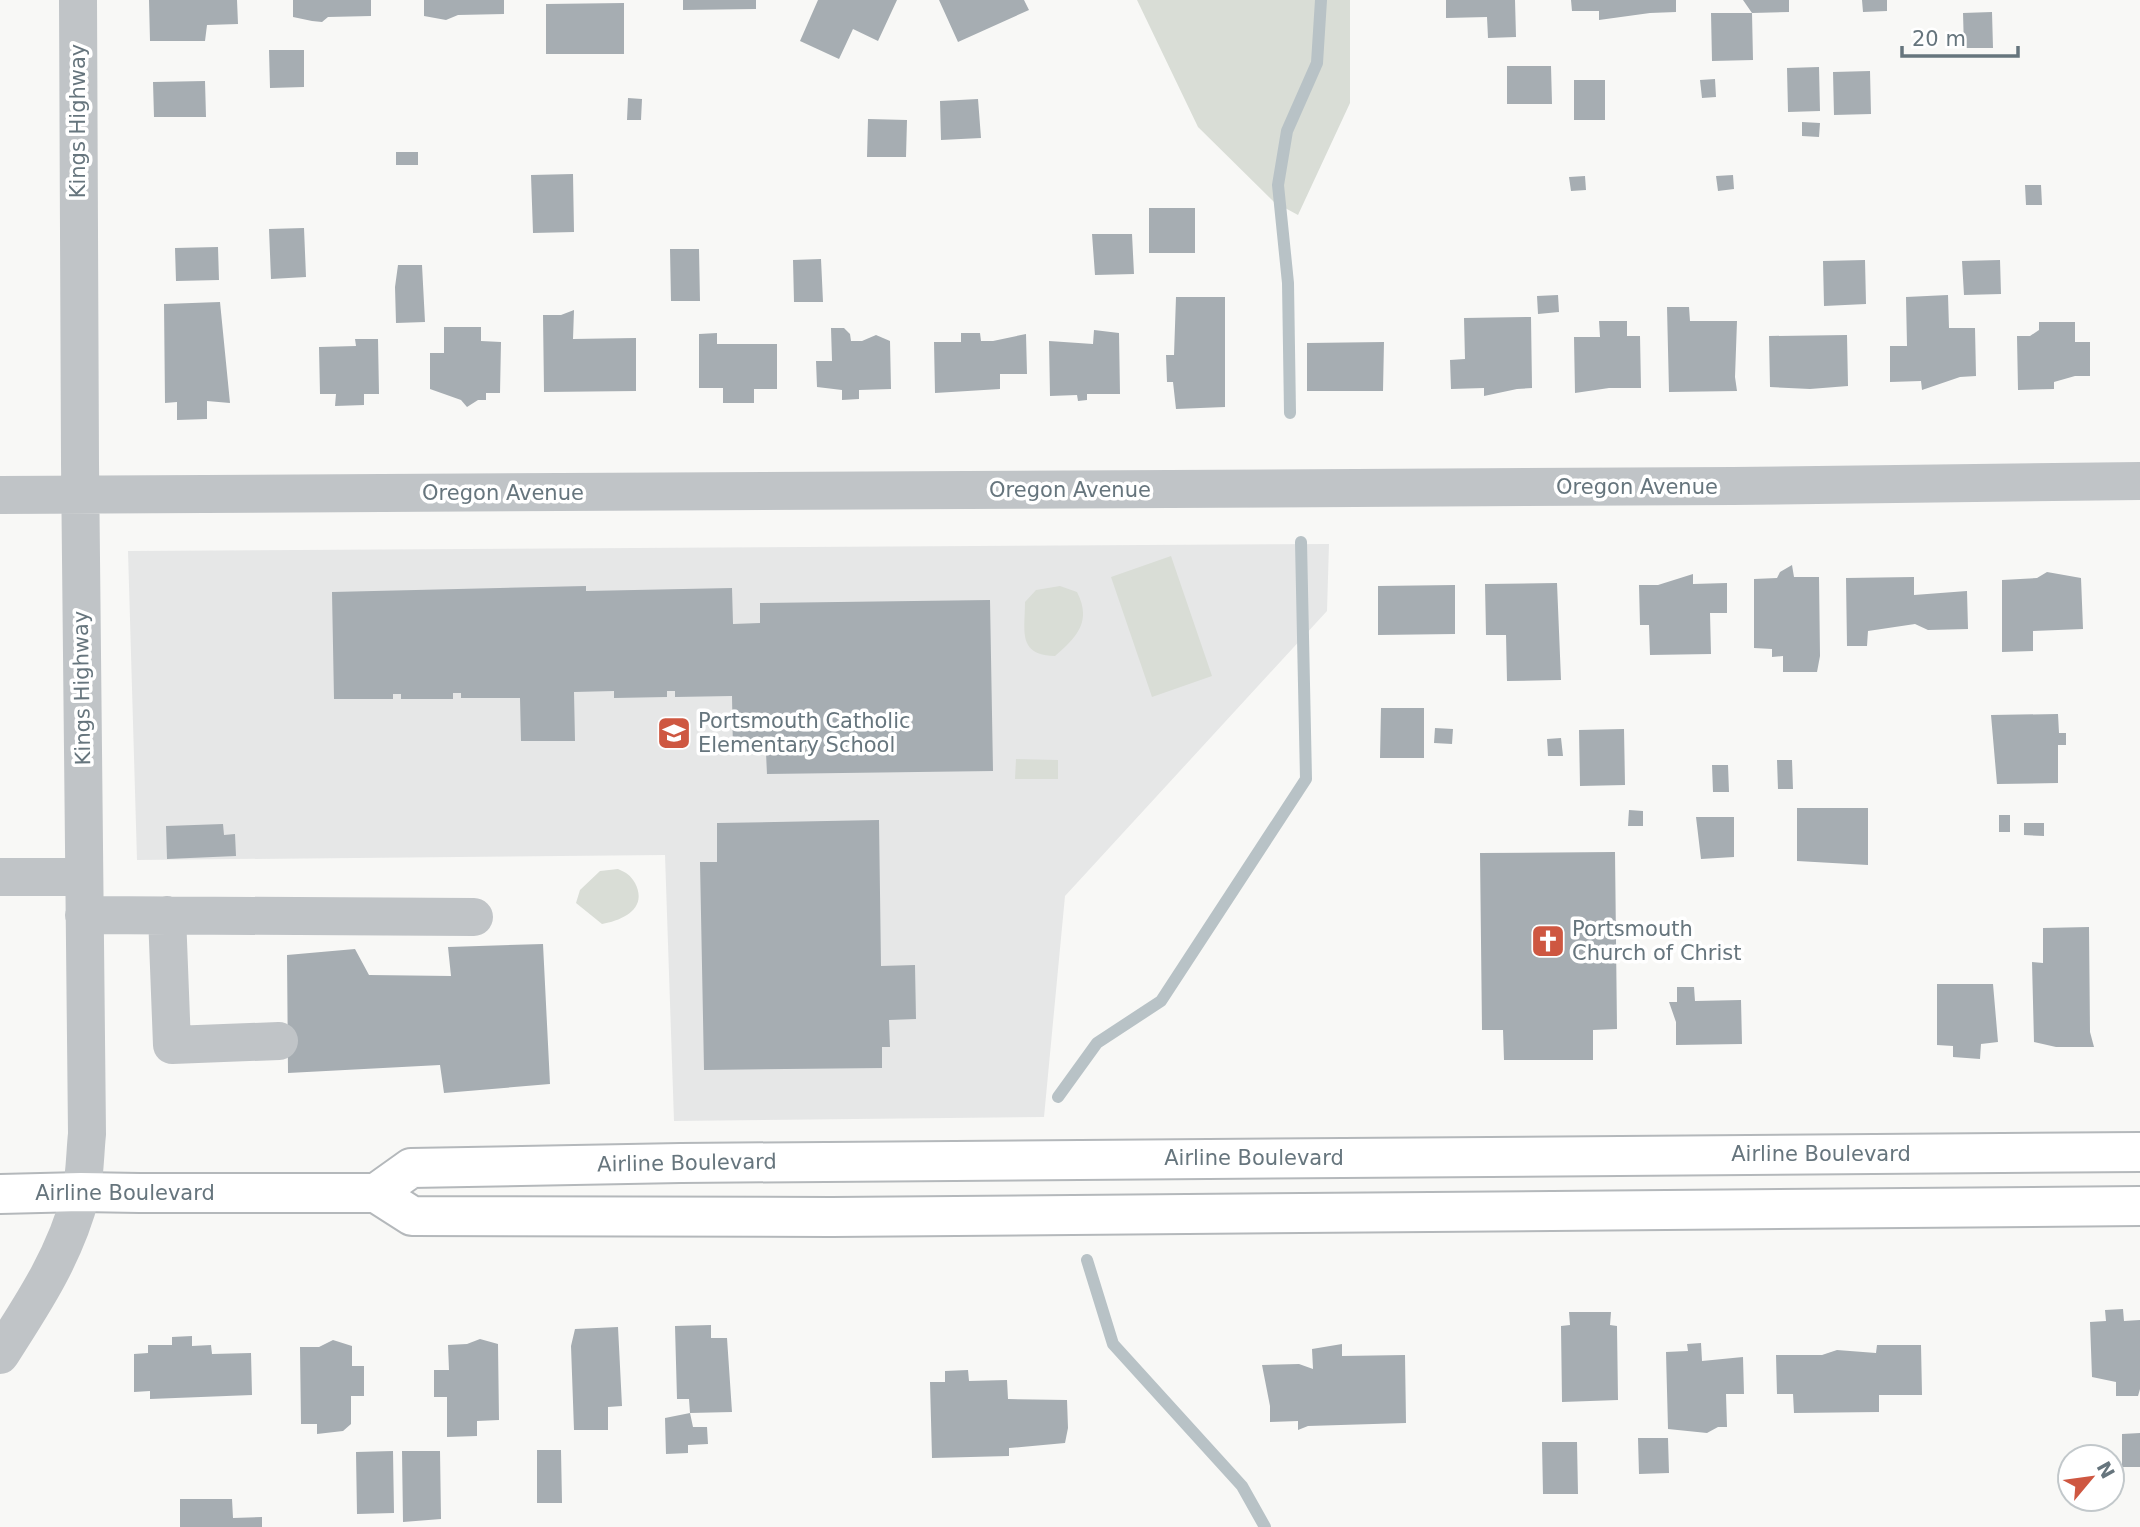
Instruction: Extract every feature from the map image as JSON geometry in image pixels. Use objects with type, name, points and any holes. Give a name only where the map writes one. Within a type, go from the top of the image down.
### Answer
[{"type":"main road","name":"Airline Boulevard","points":[[0,1194],[376,1193],[411,1168],[832,1161],[2140,1152]]},
{"type":"main road","points":[[832,1161],[832,1217]]},
{"type":"main road","points":[[376,1193],[412,1216],[832,1217],[2140,1206]]},
{"type":"street","name":"Kings Highway","points":[[0,1354],[40,1294],[71,1224],[81,1192],[88,1134],[80,494],[78,0]]},
{"type":"street","name":"Oregon Avenue","points":[[0,495],[1734,486],[2140,481]]},
{"type":"street","points":[[0,877],[84,877]]},
{"type":"street","points":[[84,915],[474,917]]},
{"type":"street","points":[[167,915],[172,1045],[279,1041]]},
{"type":"shaded area","points":[[1137,0],[1350,0],[1350,103],[1298,215],[1274,202],[1198,127]]},
{"type":"shaded area","name":"Portsmouth Catholic Elementary School","points":[[1329,544],[1327,611],[1065,896],[1044,1117],[674,1121],[665,855],[137,860],[128,551]]},
{"type":"shaded area","points":[[1171,556],[1212,676],[1152,697],[1111,577]]},
{"type":"shaded area","points":[[1060,586],[1077,592],[1083,612],[1082,620],[1076,635],[1055,656],[1043,655],[1034,651],[1026,640],[1025,602],[1036,590]]},
{"type":"shaded area","points":[[1016,759],[1058,760],[1058,779],[1015,779]]},
{"type":"shaded area","points":[[618,869],[628,874],[635,883],[638,892],[636,906],[626,916],[602,924],[576,903],[580,890],[600,871]]},
{"type":"building","points":[[149,0],[237,0],[238,24],[207,25],[205,41],[150,41]]},
{"type":"building","points":[[293,0],[371,0],[371,16],[328,17],[322,22],[312,21],[293,17]]},
{"type":"building","points":[[424,0],[504,0],[504,14],[458,15],[446,20],[424,16]]},
{"type":"building","points":[[683,0],[756,0],[756,9],[683,10]]},
{"type":"building","points":[[818,0],[897,0],[878,41],[853,29],[839,59],[800,41]]},
{"type":"building","points":[[939,0],[1024,0],[1029,10],[958,42]]},
{"type":"building","points":[[1446,0],[1515,0],[1516,37],[1488,38],[1487,17],[1446,18]]},
{"type":"building","points":[[1571,0],[1676,0],[1676,12],[1599,20],[1599,11],[1572,11]]},
{"type":"building","points":[[1743,0],[1789,0],[1789,12],[1752,13]]},
{"type":"building","points":[[1862,0],[1887,0],[1887,11],[1863,12]]},
{"type":"building","points":[[624,3],[624,54],[546,54],[546,4]]},
{"type":"building","points":[[1992,12],[1993,48],[1964,48],[1963,13]]},
{"type":"building","points":[[1711,13],[1752,13],[1753,60],[1712,61]]},
{"type":"building","points":[[269,50],[304,50],[304,87],[270,88]]},
{"type":"building","points":[[1507,66],[1551,66],[1552,104],[1507,104]]},
{"type":"building","points":[[1819,67],[1820,111],[1788,112],[1787,68]]},
{"type":"building","points":[[1870,71],[1871,114],[1834,115],[1833,72]]},
{"type":"building","points":[[1715,79],[1716,97],[1702,98],[1700,80]]},
{"type":"building","points":[[1574,80],[1605,80],[1605,120],[1574,120]]},
{"type":"building","points":[[205,81],[206,117],[154,117],[153,82]]},
{"type":"building","points":[[628,98],[642,99],[641,120],[627,120]]},
{"type":"building","points":[[978,99],[981,138],[941,140],[940,101]]},
{"type":"building","points":[[868,119],[907,120],[906,157],[867,157]]},
{"type":"building","points":[[1802,122],[1820,123],[1819,137],[1802,136]]},
{"type":"building","points":[[396,152],[418,152],[418,165],[396,165]]},
{"type":"building","points":[[573,174],[574,232],[533,233],[531,175]]},
{"type":"building","points":[[1733,175],[1734,189],[1718,191],[1716,176]]},
{"type":"building","points":[[1585,176],[1586,190],[1571,191],[1569,177]]},
{"type":"building","points":[[2025,185],[2041,185],[2042,205],[2026,205]]},
{"type":"building","points":[[1149,208],[1195,208],[1195,253],[1149,253]]},
{"type":"building","points":[[304,228],[306,277],[271,279],[269,229]]},
{"type":"building","points":[[1092,234],[1132,234],[1134,274],[1095,275]]},
{"type":"building","points":[[218,247],[219,280],[176,281],[175,248]]},
{"type":"building","points":[[670,249],[699,249],[700,301],[671,301]]},
{"type":"building","points":[[821,259],[823,302],[794,302],[793,260]]},
{"type":"building","points":[[1865,260],[1866,304],[1824,306],[1823,261]]},
{"type":"building","points":[[2000,260],[2001,294],[1964,295],[1962,261]]},
{"type":"building","points":[[398,265],[422,265],[425,322],[396,323],[395,287]]},
{"type":"building","points":[[1558,295],[1559,312],[1538,314],[1537,296]]},
{"type":"building","points":[[1948,295],[1949,328],[1975,328],[1976,376],[1960,377],[1922,390],[1921,381],[1890,382],[1890,346],[1907,346],[1906,297]]},
{"type":"building","points":[[1176,297],[1225,297],[1225,407],[1176,409],[1173,382],[1167,382],[1166,355],[1174,355]]},
{"type":"building","points":[[220,302],[230,403],[207,401],[207,419],[177,420],[177,402],[165,403],[164,304]]},
{"type":"building","points":[[1667,307],[1689,307],[1690,321],[1737,321],[1737,391],[1669,392]]},
{"type":"building","points":[[574,310],[573,339],[636,338],[636,391],[544,392],[543,315],[561,315]]},
{"type":"building","points":[[1531,317],[1532,388],[1484,396],[1484,388],[1451,389],[1450,360],[1465,359],[1464,318]]},
{"type":"building","points":[[1599,321],[1627,321],[1627,336],[1640,336],[1641,388],[1609,388],[1575,393],[1574,337],[1600,337]]},
{"type":"building","points":[[2039,322],[2075,322],[2075,342],[2090,342],[2090,376],[2075,376],[2054,382],[2054,389],[2018,390],[2017,336],[2030,336],[2039,330]]},
{"type":"building","points":[[444,327],[481,327],[481,341],[501,342],[500,393],[486,393],[486,400],[478,400],[467,407],[461,400],[430,389],[430,353],[444,353]]},
{"type":"building","points":[[831,328],[844,328],[850,334],[851,341],[862,341],[876,335],[890,341],[891,389],[859,390],[859,399],[842,400],[842,390],[817,387],[816,361],[832,361]]},
{"type":"building","points":[[1094,330],[1119,333],[1120,394],[1087,394],[1087,400],[1078,401],[1077,395],[1050,396],[1049,341],[1093,344]]},
{"type":"building","points":[[717,333],[717,344],[777,344],[777,389],[754,389],[754,403],[723,403],[723,388],[699,388],[699,334]]},
{"type":"building","points":[[961,333],[980,333],[981,341],[1026,334],[1027,374],[1000,374],[1000,389],[935,393],[934,342],[961,342]]},
{"type":"building","points":[[1847,335],[1848,386],[1810,389],[1770,387],[1769,336]]},
{"type":"building","points":[[355,339],[378,339],[379,394],[364,394],[364,405],[335,406],[336,394],[320,394],[319,347],[356,346]]},
{"type":"building","points":[[1384,342],[1383,391],[1307,391],[1307,343]]},
{"type":"building","points":[[1792,565],[1794,577],[1819,577],[1820,656],[1817,672],[1783,672],[1783,656],[1772,657],[1772,649],[1754,648],[1754,579],[1777,578],[1780,572]]},
{"type":"building","points":[[2047,572],[2081,578],[2083,629],[2033,631],[2033,651],[2002,652],[2002,580],[2037,578]]},
{"type":"building","points":[[1693,574],[1693,584],[1727,583],[1727,613],[1710,613],[1711,654],[1650,655],[1649,625],[1640,625],[1639,585],[1658,585]]},
{"type":"building","points":[[1914,577],[1914,595],[1967,591],[1968,629],[1928,630],[1915,624],[1868,631],[1867,646],[1847,646],[1846,578]]},
{"type":"building","points":[[1557,583],[1561,680],[1507,681],[1506,635],[1486,635],[1485,584]]},
{"type":"building","points":[[1455,585],[1455,634],[1378,635],[1378,586]]},
{"type":"building","points":[[586,586],[586,591],[732,588],[733,624],[760,623],[760,603],[990,600],[993,771],[767,774],[766,753],[733,753],[732,696],[675,697],[675,691],[667,691],[667,697],[614,698],[614,691],[574,692],[575,741],[521,741],[520,698],[461,698],[461,693],[453,693],[453,699],[401,699],[401,694],[393,694],[393,699],[334,699],[332,592]]},
{"type":"building","points":[[1381,708],[1424,708],[1424,758],[1380,758]]},
{"type":"building","points":[[2058,714],[2059,733],[2066,733],[2066,745],[2058,745],[2058,783],[1997,784],[1991,715]]},
{"type":"building","points":[[1435,728],[1453,729],[1452,744],[1434,743]]},
{"type":"building","points":[[1624,729],[1625,785],[1580,786],[1579,730]]},
{"type":"building","points":[[1561,738],[1563,756],[1548,756],[1547,739]]},
{"type":"building","points":[[1777,760],[1792,760],[1793,789],[1778,789]]},
{"type":"building","points":[[1712,765],[1728,765],[1729,792],[1713,792]]},
{"type":"building","points":[[1797,808],[1868,808],[1868,865],[1797,861]]},
{"type":"building","points":[[1629,810],[1643,811],[1643,826],[1628,826]]},
{"type":"building","points":[[1999,815],[2010,815],[2010,832],[1999,832]]},
{"type":"building","points":[[1696,817],[1734,817],[1734,857],[1701,859]]},
{"type":"building","points":[[879,820],[881,966],[915,965],[916,1019],[889,1020],[890,1047],[882,1047],[882,1068],[704,1070],[700,862],[717,862],[717,823]]},
{"type":"building","points":[[2024,823],[2044,823],[2044,836],[2024,835]]},
{"type":"building","points":[[223,824],[224,835],[235,834],[236,856],[167,859],[166,826]]},
{"type":"building","name":"Portsmouth Church of Christ","points":[[1615,852],[1617,1029],[1593,1030],[1593,1060],[1504,1060],[1503,1030],[1482,1030],[1480,853]]},
{"type":"building","points":[[2089,927],[2090,1032],[2094,1047],[2056,1047],[2034,1042],[2032,962],[2043,963],[2043,928]]},
{"type":"building","points":[[543,944],[550,1084],[444,1093],[440,1065],[288,1073],[287,955],[355,949],[369,975],[451,976],[448,947]]},
{"type":"building","points":[[1937,984],[1993,984],[1998,1042],[1981,1044],[1980,1059],[1953,1057],[1953,1046],[1937,1045]]},
{"type":"building","points":[[1677,987],[1694,987],[1695,1001],[1741,1000],[1742,1044],[1676,1045],[1676,1022],[1669,1002],[1677,1002]]},
{"type":"building","points":[[2123,1309],[2124,1321],[2140,1320],[2138,1396],[2116,1396],[2116,1382],[2092,1377],[2090,1322],[2106,1321],[2105,1310]]},
{"type":"building","points":[[1569,1312],[1611,1312],[1610,1325],[1617,1326],[1618,1400],[1562,1402],[1561,1326],[1570,1325]]},
{"type":"building","points":[[711,1325],[711,1338],[727,1338],[732,1412],[690,1413],[689,1399],[677,1399],[675,1326]]},
{"type":"building","points":[[618,1327],[622,1406],[608,1407],[608,1430],[574,1430],[571,1346],[575,1329]]},
{"type":"building","points":[[192,1336],[192,1346],[211,1345],[212,1354],[251,1353],[252,1395],[150,1399],[150,1391],[134,1392],[134,1354],[148,1353],[148,1345],[172,1345],[172,1337]]},
{"type":"building","points":[[480,1339],[498,1344],[499,1420],[477,1421],[477,1436],[447,1437],[447,1397],[434,1397],[434,1370],[449,1370],[448,1345],[467,1344]]},
{"type":"building","points":[[333,1340],[352,1346],[352,1366],[364,1366],[364,1396],[351,1396],[351,1424],[343,1431],[317,1434],[317,1424],[301,1424],[300,1347],[319,1347]]},
{"type":"building","points":[[1701,1343],[1702,1361],[1743,1357],[1744,1394],[1726,1394],[1727,1427],[1718,1427],[1707,1433],[1668,1429],[1666,1352],[1688,1351],[1687,1344]]},
{"type":"building","points":[[1342,1344],[1342,1356],[1405,1355],[1406,1423],[1308,1426],[1298,1430],[1298,1421],[1270,1422],[1270,1406],[1262,1365],[1299,1364],[1313,1369],[1312,1349]]},
{"type":"building","points":[[1877,1345],[1921,1345],[1922,1395],[1879,1395],[1879,1412],[1794,1413],[1793,1394],[1777,1394],[1776,1355],[1822,1355],[1837,1350],[1876,1353]]},
{"type":"building","points":[[968,1370],[969,1381],[1007,1380],[1008,1399],[1067,1400],[1068,1428],[1065,1443],[1009,1448],[1009,1456],[932,1458],[930,1382],[945,1382],[945,1371]]},
{"type":"building","points":[[690,1413],[693,1427],[707,1427],[708,1444],[688,1445],[688,1453],[666,1454],[665,1418]]},
{"type":"building","points":[[2140,1433],[2140,1467],[2126,1467],[2126,1443],[2122,1443],[2122,1434]]},
{"type":"building","points":[[1638,1438],[1668,1438],[1669,1473],[1639,1474]]},
{"type":"building","points":[[1542,1442],[1577,1442],[1578,1494],[1543,1494]]},
{"type":"building","points":[[537,1450],[561,1450],[562,1503],[537,1503]]},
{"type":"building","points":[[393,1451],[394,1513],[357,1514],[356,1452]]},
{"type":"building","points":[[402,1451],[440,1451],[441,1519],[403,1522]]},
{"type":"building","points":[[180,1499],[232,1499],[233,1518],[262,1517],[262,1527],[180,1527]]},
{"type":"waterway","points":[[1290,413],[1288,283],[1278,185],[1287,131],[1317,63],[1321,0]]},
{"type":"waterway","points":[[1058,1097],[1097,1043],[1161,1001],[1306,779],[1301,542]]},
{"type":"waterway","points":[[1087,1260],[1113,1344],[1242,1486],[1265,1527]]},
{"type":"place","name":"Portsmouth Catholic Elementary School","points":[[674,733]]},
{"type":"place","name":"Portsmouth Church of Christ","points":[[1548,941]]}]
